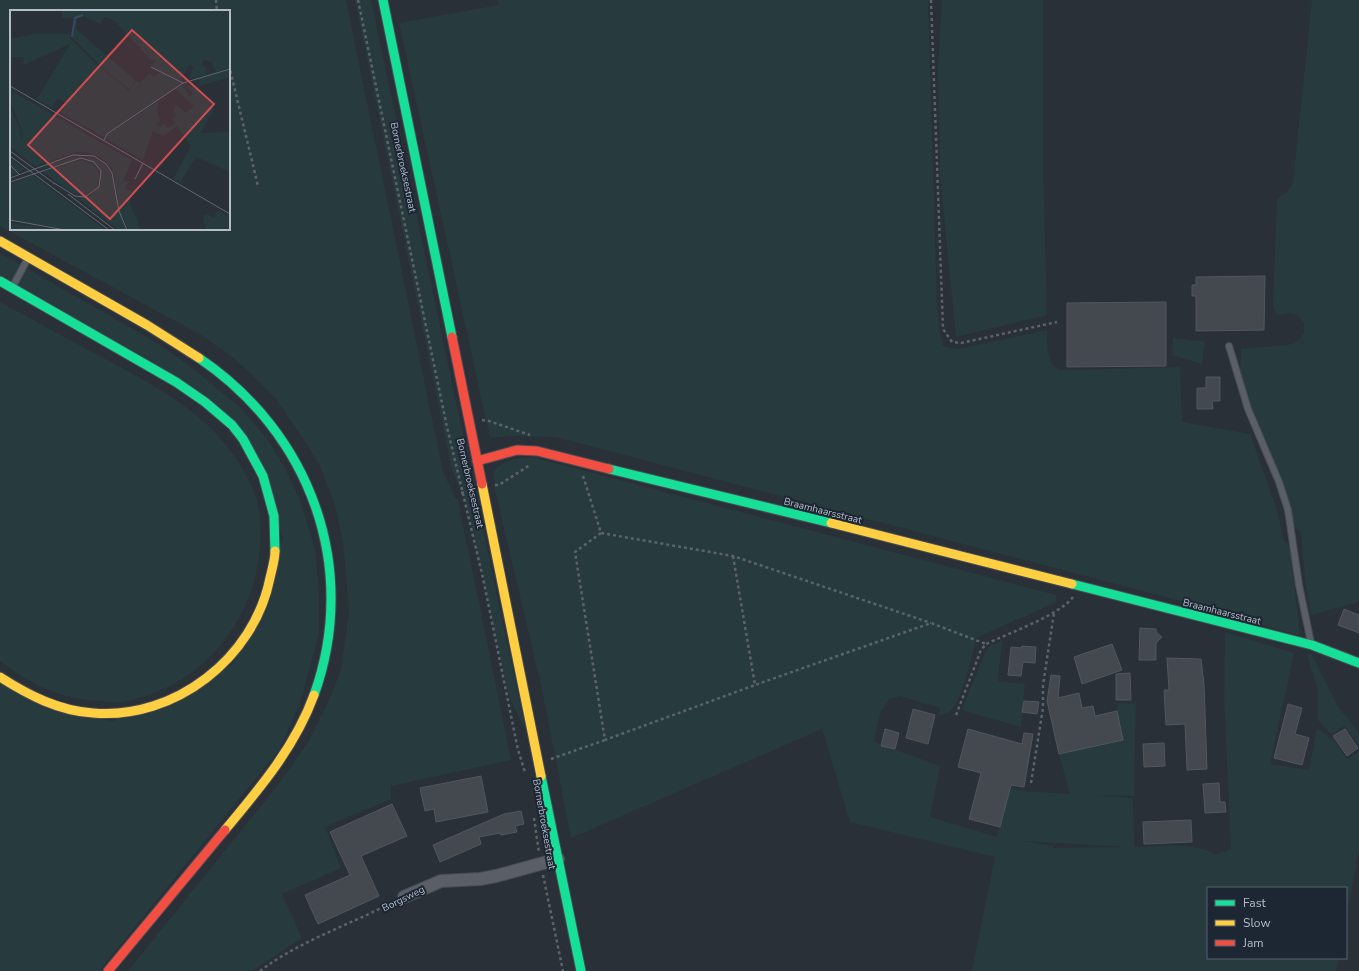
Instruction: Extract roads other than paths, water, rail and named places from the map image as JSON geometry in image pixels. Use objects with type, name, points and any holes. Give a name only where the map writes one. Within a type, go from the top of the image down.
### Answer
[{"type":"main road","name":"Bornerbroeksestraat","points":[[383,0],[581,971]]},
{"type":"main road","points":[[0,241],[196,355],[233,383],[270,421],[296,459],[314,500],[326,540],[332,585],[331,616],[325,657],[318,684],[307,714],[276,766],[249,801],[108,971]]},
{"type":"main road","points":[[0,281],[170,378],[203,400],[226,420],[242,438],[256,460],[265,481],[272,504],[276,542],[269,590],[253,629],[228,662],[203,682],[176,699],[144,709],[115,713],[84,712],[49,704],[19,689],[0,677]]},
{"type":"main road","name":"Braamhaarsstraat","points":[[477,461],[517,450],[537,450],[1312,645],[1359,663]]},
{"type":"street","name":"Borgsweg","points":[[404,897],[442,881],[480,879],[558,859]]},
{"type":"lane","points":[[12,288],[29,257]]},
{"type":"lane","points":[[1229,346],[1248,409],[1279,482],[1288,510],[1299,585],[1312,645]]}]
